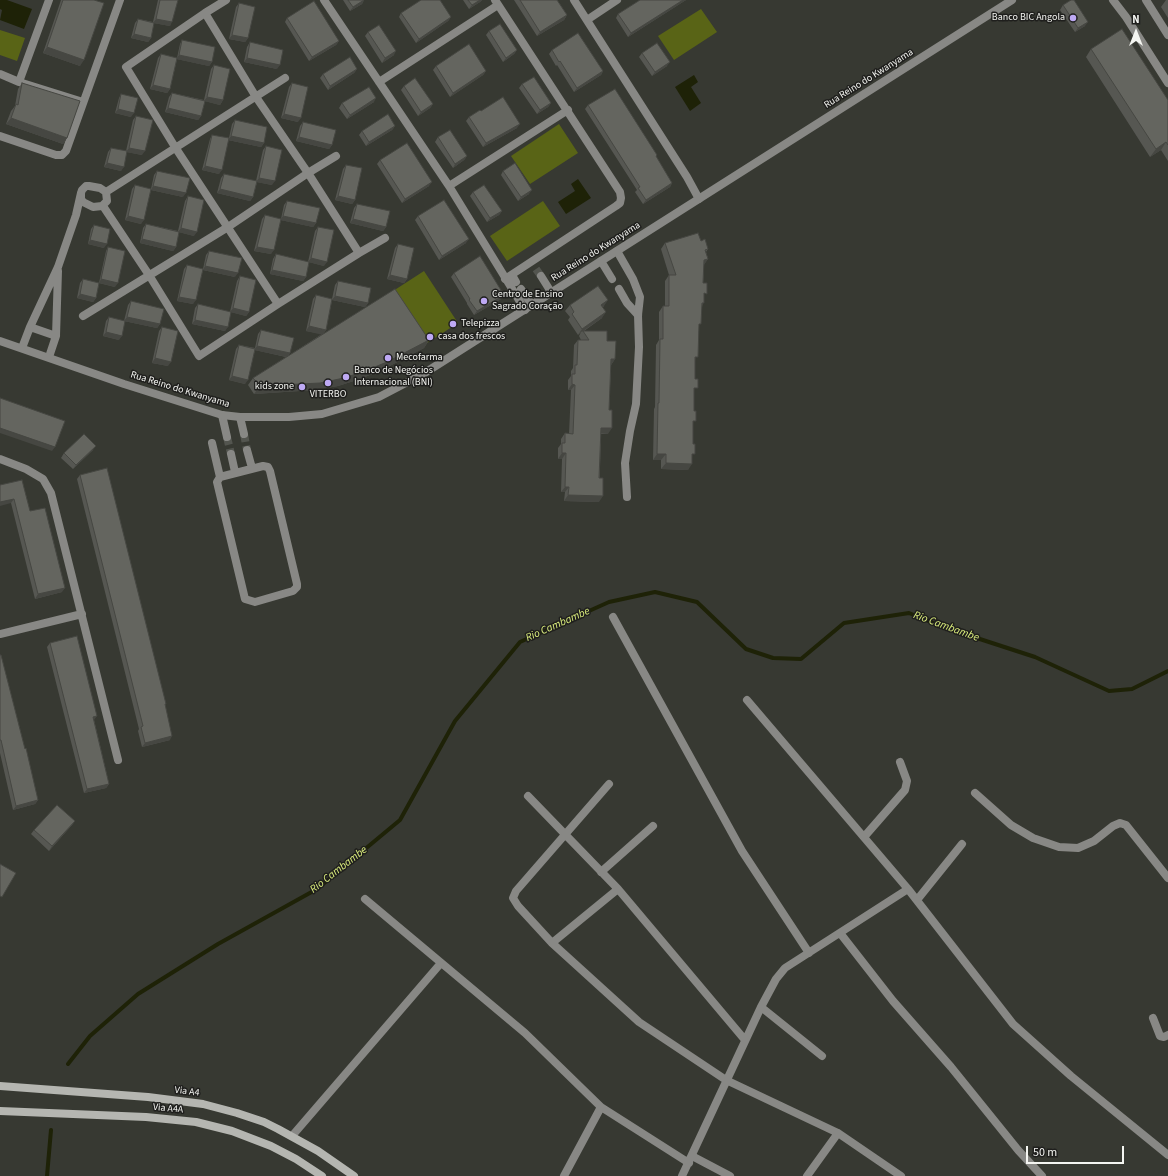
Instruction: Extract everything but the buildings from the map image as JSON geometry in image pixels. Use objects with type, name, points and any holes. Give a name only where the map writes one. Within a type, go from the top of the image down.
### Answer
[{"type":"main road","name":"Via A4","points":[[0,1086],[148,1097],[203,1104],[264,1122],[318,1151],[354,1176]]},
{"type":"main road","name":"Via A4A","points":[[0,1111],[146,1117],[196,1122],[232,1131],[271,1146],[296,1159],[322,1176]]},
{"type":"street","points":[[19,82],[49,0]]},
{"type":"street","points":[[0,136],[56,155],[62,155],[66,151],[120,0]]},
{"type":"street","points":[[226,0],[126,67],[175,147],[278,304]]},
{"type":"street","points":[[324,0],[513,281],[528,307]]},
{"type":"street","points":[[574,0],[687,177],[699,199]]},
{"type":"street","points":[[586,20],[617,0]]},
{"type":"street","name":"Rua Reino do Kwanyama","points":[[0,341],[124,384],[222,415],[240,417],[289,417],[322,414],[379,396],[423,374],[1012,0]]},
{"type":"street","points":[[1113,0],[1126,17],[1168,83]]},
{"type":"street","points":[[1146,0],[1168,35]]},
{"type":"street","points":[[379,82],[497,2],[620,192],[621,198],[620,203],[536,269],[513,281]]},
{"type":"street","points":[[205,13],[256,97],[308,173],[359,253]]},
{"type":"street","points":[[0,74],[19,82],[83,102]]},
{"type":"street","points":[[106,192],[285,78]]},
{"type":"street","points":[[449,186],[568,110]]},
{"type":"street","points":[[84,316],[228,226],[336,156]]},
{"type":"street","points":[[22,348],[30,327],[58,267],[76,215],[81,193],[84,188],[90,186],[100,188],[106,192],[108,198],[103,206],[99,208],[88,205],[81,200],[81,193]]},
{"type":"street","points":[[76,215],[88,205]]},
{"type":"street","points":[[103,206],[149,275],[199,356],[278,304],[385,238]]},
{"type":"street","points":[[617,251],[633,280],[640,297],[638,315],[640,347],[636,404],[625,463],[627,497]]},
{"type":"street","points":[[601,261],[612,280]]},
{"type":"street","points":[[49,357],[56,336],[58,267]]},
{"type":"street","points":[[536,269],[552,292]]},
{"type":"street","points":[[513,281],[528,307]]},
{"type":"street","points":[[619,289],[627,303],[638,315]]},
{"type":"street","points":[[30,327],[56,336]]},
{"type":"street","points":[[222,415],[227,437]]},
{"type":"street","points":[[240,417],[244,434]]},
{"type":"street","points":[[212,443],[220,477],[217,485],[245,599],[255,602],[293,591],[297,587],[297,584],[268,467],[263,466],[252,468],[220,477]]},
{"type":"street","points":[[247,450],[252,468]]},
{"type":"street","points":[[231,454],[235,472]]},
{"type":"street","points":[[0,459],[26,468],[43,479],[51,493],[118,760]]},
{"type":"street","points":[[0,634],[82,614]]},
{"type":"street","points":[[613,617],[742,851],[809,953]]},
{"type":"street","points":[[747,700],[908,889],[1013,1024],[1071,1076],[1168,1155]]},
{"type":"street","points":[[864,837],[905,790],[907,781],[900,762]]},
{"type":"street","points":[[609,784],[516,890],[513,898],[518,906],[552,943],[639,1022],[726,1080],[838,1133],[901,1176]]},
{"type":"street","points":[[975,793],[1011,825],[1033,838],[1059,848],[1078,848],[1094,841],[1113,826],[1120,823],[1126,825],[1168,878]]},
{"type":"street","points":[[528,796],[618,889],[746,1040]]},
{"type":"street","points":[[601,872],[653,826]]},
{"type":"street","points":[[917,900],[962,844]]},
{"type":"street","points":[[552,943],[618,889]]},
{"type":"street","points":[[682,1176],[691,1160],[726,1080],[776,979],[785,968],[908,889]]},
{"type":"street","points":[[365,898],[525,1033],[601,1107],[691,1160],[730,1176]]},
{"type":"street","points":[[840,933],[893,1001],[951,1067],[1018,1150],[1042,1176]]},
{"type":"street","points":[[292,1136],[441,963]]},
{"type":"street","points":[[761,1007],[822,1056]]},
{"type":"street","points":[[1153,1018],[1160,1036],[1164,1037],[1168,1035]]},
{"type":"street","points":[[564,1176],[601,1107]]},
{"type":"street","points":[[807,1176],[838,1133]]},
{"type":"green space","points":[[701,9],[717,32],[674,60],[658,36]]},
{"type":"green space","points":[[0,30],[25,38],[17,61],[0,55]]},
{"type":"green space","points":[[559,124],[578,153],[530,184],[511,156]]},
{"type":"green space","points":[[543,201],[560,226],[507,261],[490,236]]},
{"type":"green space","points":[[424,271],[458,323],[424,345],[390,293]]},
{"type":"shaded area","points":[[0,0],[7,0],[32,9],[24,29],[0,20],[2,10],[0,9]]},
{"type":"shaded area","points":[[694,75],[698,82],[691,87],[701,103],[690,111],[675,87]]},
{"type":"shaded area","points":[[578,179],[591,198],[566,214],[558,202],[575,191],[571,184]]},
{"type":"waterway","name":"Rio Cambambe","points":[[68,1064],[90,1036],[138,994],[218,944],[317,889],[400,820],[455,721],[520,642],[609,602],[655,592],[697,602],[746,649],[773,658],[801,659],[844,623],[909,613],[943,627],[1035,657],[1109,691],[1132,689],[1168,671]]},
{"type":"waterway","name":"Rio Cambambe","points":[[47,1176],[51,1130]]},
{"type":"tunnel","points":[[536,269],[541,276]]},
{"type":"tunnel","points":[[244,434],[247,450]]},
{"type":"tunnel","points":[[227,437],[231,454]]},
{"type":"place","name":"Banco BIC Angola","points":[[1073,18]]},
{"type":"place","name":"Centro de Ensino Sagrado Coração","points":[[484,301]]},
{"type":"place","name":"Telepizza","points":[[453,324]]},
{"type":"place","name":"casa dos frescos","points":[[430,337]]},
{"type":"place","name":"Mecofarma","points":[[388,358]]},
{"type":"place","name":"Banco de Negócios Internacional (BNI)","points":[[346,377]]},
{"type":"place","name":"VITERBO","points":[[328,383]]},
{"type":"place","name":"kids zone","points":[[302,387]]}]
